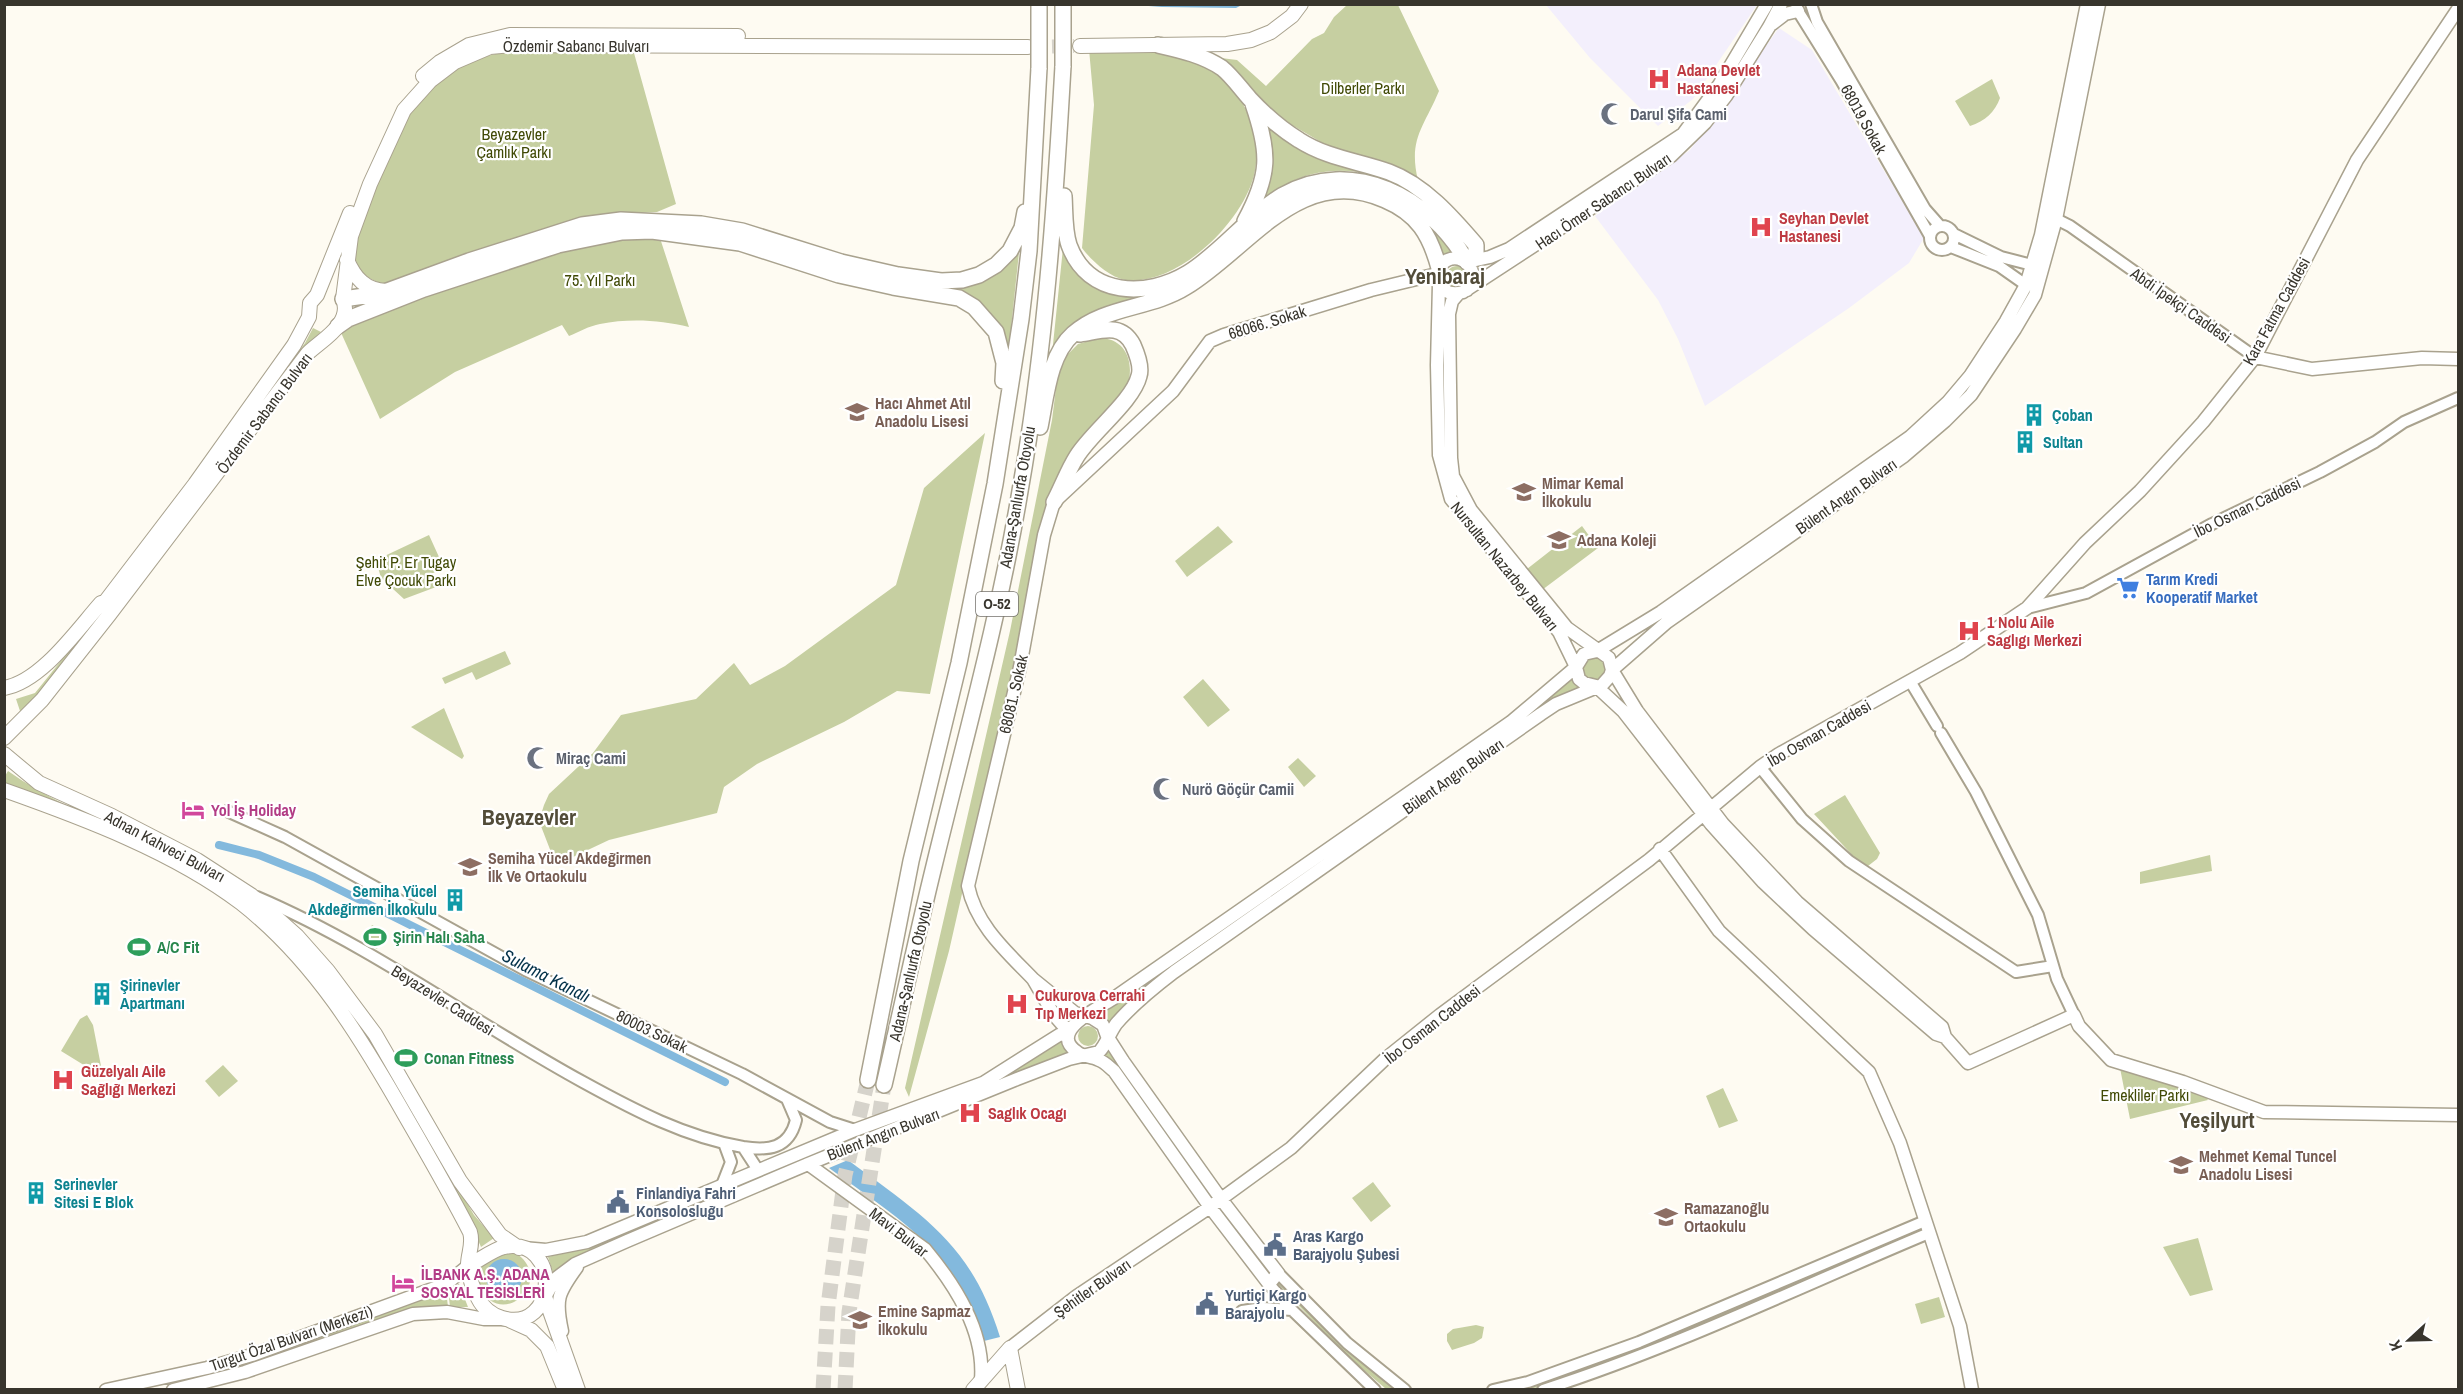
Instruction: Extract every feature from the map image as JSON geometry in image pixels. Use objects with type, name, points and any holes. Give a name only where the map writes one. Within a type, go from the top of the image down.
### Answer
[{"type":"highway","name":"Adana-Şanlıurfa Otoyolu","points":[[868,1080],[911,861],[959,663],[994,484],[1022,319],[1029,251],[1036,135],[1040,4]]},
{"type":"highway","name":"Adana-Şanlıurfa Otoyolu","points":[[884,1085],[934,867],[981,679],[1020,493],[1044,323],[1053,236],[1063,66],[1063,4]]},
{"type":"highway","points":[[1060,115],[1065,216],[1069,245],[1083,267],[1097,281],[1121,289],[1141,291],[1164,284],[1188,273],[1214,253],[1242,226],[1283,195],[1312,182],[1343,178],[1372,183],[1404,195],[1430,216],[1458,245],[1467,262],[1476,254],[1476,245],[1417,186],[1390,173],[1312,148],[1280,127],[1223,69],[1198,55],[1158,45]]},
{"type":"highway","points":[[1242,226],[1260,189],[1266,168],[1261,128],[1252,101]]},
{"type":"highway","points":[[343,299],[388,291],[582,225],[621,220],[680,222],[742,231],[841,262],[898,275],[941,281],[962,280],[980,275],[996,265],[1010,251],[1023,219],[1036,135]]},
{"type":"highway","points":[[1020,493],[1040,430],[1049,382],[1057,357],[1071,335],[1094,320],[1183,289],[1206,274],[1268,220],[1294,203],[1317,194],[1344,190],[1372,194],[1397,205],[1417,221],[1427,235],[1431,242],[1438,275]]},
{"type":"highway","points":[[338,327],[348,319],[424,289],[589,237],[622,232],[652,231],[740,243],[839,275],[959,298],[974,307],[996,332],[1004,363],[994,484]]},
{"type":"highway","points":[[1054,502],[1077,456],[1132,392],[1140,375],[1138,355],[1129,337],[1116,330],[1104,328],[1071,335]]},
{"type":"main road","points":[[1289,4],[1268,24],[1226,36],[1080,42],[1158,45],[1227,44],[1251,40],[1278,27],[1292,16],[1301,4]]},
{"type":"main road","name":"Hacı Ömer Sabancı Bulvarı","points":[[1467,262],[1490,257],[1509,249],[1683,134],[1719,85],[1767,4]]},
{"type":"main road","name":"Hacı Ömer Sabancı Bulvarı","points":[[1462,292],[1514,261],[1671,156],[1705,123],[1726,96],[1769,27],[1780,4]]},
{"type":"main road","name":"Bülent Angın Bulvarı","points":[[519,1248],[546,1250],[587,1242],[855,1130],[982,1083],[1059,1035],[1069,1032],[1074,1023],[1086,1017],[1512,722],[1576,667],[1584,654],[1597,651],[1661,612],[1910,437],[1948,402],[1970,376],[2006,321],[2026,285],[2046,212],[2087,4]]},
{"type":"main road","name":"Bülent Angın Bulvarı","points":[[545,1297],[555,1279],[581,1261],[808,1164],[1054,1064],[1093,1055],[1103,1048],[1107,1036],[1127,1012],[1151,989],[1532,720],[1556,704],[1607,681],[1612,670],[1667,622],[1904,456],[1957,410],[1986,374],[2035,295],[2056,219],[2099,4]]},
{"type":"main road","points":[[1769,27],[1797,8]]},
{"type":"main road","name":"Kara Fatma Caddesi","points":[[2027,608],[2085,543],[2140,491],[2203,423],[2255,357],[2357,160],[2458,9]]},
{"type":"main road","name":"Özdemir Sabancı Bulvarı","points":[[4,688],[22,682],[35,674],[60,650],[101,603],[105,602],[195,484],[294,345],[309,317],[310,303],[317,295],[375,150],[398,104],[440,62],[469,45],[510,35],[1029,42],[513,45],[490,47],[455,62],[430,81],[404,110],[369,184],[351,236],[346,260],[343,299],[345,317],[338,327],[308,353],[42,700],[4,738]]},
{"type":"main road","points":[[1456,257],[1467,262],[1473,272],[1473,278],[1462,292],[1446,291],[1438,275],[1450,258],[1456,257]]},
{"type":"main road","points":[[346,260],[361,282],[374,289],[388,291]]},
{"type":"main road","name":"Nursultan Nazarbey Bulvarı","points":[[1438,275],[1439,455],[1451,499],[1559,632],[1576,667]]},
{"type":"main road","name":"68066. Sokak","points":[[1054,502],[1173,391],[1210,341],[1371,290],[1438,275]]},
{"type":"main road","points":[[317,295],[332,292],[343,299]]},
{"type":"main road","name":"Nursultan Nazarbey Bulvarı","points":[[1462,292],[1452,301],[1449,314],[1449,415],[1453,476],[1472,510],[1567,628],[1597,651]]},
{"type":"main road","points":[[309,317],[313,323],[324,329],[338,327]]},
{"type":"main road","name":"Abdi İpekçi Caddesi","points":[[2255,357],[2312,369],[2422,358],[2458,359]]},
{"type":"main road","name":"68081. Sokak","points":[[1033,979],[980,920],[972,905],[968,886],[1020,667],[1044,535],[1054,502]]},
{"type":"main road","name":"İbo Osman Caddesi","points":[[1221,1199],[1298,1143],[1385,1059],[1440,1015],[1708,813],[1714,805],[1761,767],[1779,754],[1960,653],[2027,608]]},
{"type":"main road","points":[[1597,651],[1608,658],[1612,670],[1637,711],[1708,813]]},
{"type":"main road","points":[[1576,667],[1584,683],[1596,687],[1623,711],[1708,813],[1754,873],[1790,908],[1936,1034],[1946,1037],[1968,1063],[2074,1015],[2079,1026],[2111,1060],[2183,1082],[2265,1112],[2458,1116]]},
{"type":"main road","name":"Adnan Kahveci Bulvarı","points":[[4,754],[39,783],[171,846],[251,895],[297,936],[328,971],[375,1034],[460,1181],[500,1235],[519,1248]]},
{"type":"main road","name":"Adnan Kahveci Bulvarı","points":[[4,790],[102,827],[174,862],[240,903],[296,955],[360,1037],[447,1189],[473,1242],[468,1266]]},
{"type":"main road","points":[[1660,849],[1719,931],[1869,1072],[1900,1143],[1960,1326],[1972,1389]]},
{"type":"main road","points":[[1033,979],[1075,1013],[1098,1020],[1103,1025],[1107,1036],[1221,1199],[1278,1273],[1269,1284],[1210,1207],[1114,1071],[1100,1060],[1071,1047],[1069,1032],[1050,1010],[1033,979]]},
{"type":"main road","name":"Mavi Bulvar","points":[[808,1164],[925,1249],[952,1283],[974,1331],[982,1370],[978,1386]]},
{"type":"main road","name":"Şehitler Bulvarı","points":[[978,1386],[1010,1348],[1077,1296],[1221,1199]]},
{"type":"main road","points":[[506,1319],[518,1319],[529,1315],[545,1297],[546,1272],[531,1252],[519,1248],[507,1247],[495,1250],[468,1266],[479,1300],[495,1316],[531,1330],[547,1346],[565,1389]]},
{"type":"main road","points":[[568,1364],[557,1307],[559,1294],[581,1261]]},
{"type":"main road","name":"Turgut Özal Bulvarı (Merkezi)","points":[[106,1389],[207,1368],[262,1351],[446,1284],[468,1266]]},
{"type":"main road","points":[[545,1297],[578,1389]]},
{"type":"main road","name":"Turgut Özal Bulvarı (Merkezi)","points":[[173,1389],[253,1369],[413,1314],[447,1312],[484,1319],[506,1319]]},
{"type":"main road","points":[[1010,1348],[1018,1389]]},
{"type":"street","name":"68019 Sokak","points":[[1811,4],[1821,28],[1908,180],[1925,209],[1940,226]]},
{"type":"street","name":"68019 Sokak","points":[[1797,8],[1841,80],[1929,236]]},
{"type":"street","name":"Abdi İpekçi Caddesi","points":[[2056,219],[2070,226],[2255,357]]},
{"type":"street","points":[[2026,285],[1999,266],[1951,247],[1944,250],[1936,249],[1930,243],[1929,236],[1933,229],[1940,226],[1947,227],[1954,234],[2001,257],[2032,265]]},
{"type":"street","points":[[1951,247],[1954,234]]},
{"type":"street","name":"İbo Osman Caddesi","points":[[2027,608],[2086,593],[2212,524],[2320,472],[2404,422],[2458,398]]},
{"type":"street","points":[[1910,681],[1976,792],[2038,915],[2053,966],[2074,1015]]},
{"type":"street","points":[[1761,767],[1802,819],[1849,861],[2016,972],[2053,966]]},
{"type":"street","name":"80003 Sokak","points":[[227,811],[285,837],[525,970],[742,1074],[830,1122],[855,1130]]},
{"type":"street","name":"Beyazevler Caddesi","points":[[251,895],[290,912],[366,952],[537,1057],[665,1125],[724,1143],[767,1149],[787,1138],[794,1129],[796,1120],[787,1099]]},
{"type":"street","points":[[722,1185],[731,1162],[724,1143]]},
{"type":"street","points":[[743,1147],[758,1170]]},
{"type":"street","points":[[1493,1389],[1528,1382],[1639,1342],[1927,1227]]},
{"type":"street","points":[[1543,1389],[1588,1375],[1636,1356],[1927,1227]]},
{"type":"street","points":[[1278,1273],[1347,1343],[1405,1389]]},
{"type":"street","points":[[1269,1284],[1292,1310],[1375,1389]]},
{"type":"street","points":[[1242,1311],[1263,1308],[1292,1310]]},
{"type":"shaded area","name":"Adana Devlet Hastanesi","points":[[1546,5],[1757,5],[1693,99],[1658,126],[1590,58]]},
{"type":"shaded area","name":"Seyhan Devlet Hastanesi","points":[[1779,28],[1812,50],[1924,238],[1909,263],[1849,308],[1705,406],[1678,339],[1658,300],[1595,216],[1690,150]]},
{"type":"green space","name":"Dilberler Parkı","points":[[1347,5],[1398,5],[1439,91],[1416,143],[1415,166],[1418,180],[1388,163],[1331,148],[1292,125],[1257,99],[1245,81],[1221,58],[1237,60],[1266,86],[1312,39],[1324,33],[1334,17]]},
{"type":"green space","points":[[1089,49],[1161,52],[1202,64],[1232,88],[1243,104],[1253,129],[1256,166],[1247,193],[1237,212],[1205,248],[1166,273],[1145,279],[1125,280],[1107,272],[1095,263],[1082,248],[1094,105]]},
{"type":"green space","name":"Beyazevler Çamlık Parkı","points":[[505,52],[634,53],[676,204],[657,212],[618,214],[558,226],[383,284],[370,278],[360,270],[356,261],[355,249],[359,231],[385,163],[411,112],[446,76],[479,59]]},
{"type":"green space","points":[[1992,79],[2000,98],[1998,103],[1989,115],[1970,126],[1955,101]]},
{"type":"green space","points":[[1266,125],[1389,175],[1410,191],[1387,179],[1372,175],[1342,171],[1326,172],[1297,179],[1258,205]]},
{"type":"green space","points":[[1317,186],[1418,211],[1456,253],[1444,259],[1438,240],[1416,214],[1319,190],[1184,285],[1102,308],[1085,318],[1052,354],[1063,248],[1086,277],[1163,289]]},
{"type":"green space","points":[[648,224],[762,241],[858,272],[910,283],[947,286],[985,281],[1002,267],[1020,243],[1009,347],[995,320],[987,310],[972,300],[946,291],[865,277],[766,246],[732,238],[665,227],[634,227],[594,233],[541,247],[541,245],[581,234],[620,227]]},
{"type":"green space","name":"75. Yıl Parkı","points":[[658,232],[689,327],[634,320],[596,325],[569,336],[562,325],[455,372],[380,419],[338,326],[529,255]]},
{"type":"green space","points":[[1457,266],[1465,269],[1468,277],[1465,285],[1457,288],[1449,285],[1446,277],[1449,269]]},
{"type":"green space","points":[[313,328],[321,332],[308,345],[62,667],[21,714],[16,699],[35,693],[60,662],[305,343]]},
{"type":"green space","points":[[1099,338],[1116,342],[1126,354],[1130,370],[1127,387],[1045,514],[1041,524],[1014,665],[949,951],[909,1097],[905,1088],[1010,631],[1052,420],[1058,372],[1064,358],[1078,344]]},
{"type":"green space","points":[[985,433],[930,694],[897,691],[844,722],[757,764],[724,787],[717,813],[609,840],[556,865],[539,821],[544,805],[549,794],[593,753],[621,715],[696,699],[734,663],[750,685],[785,666],[896,585],[924,488]]},
{"type":"green space","points":[[1218,526],[1233,542],[1187,577],[1175,561]]},
{"type":"green space","points":[[1582,526],[1598,548],[1542,590],[1527,569]]},
{"type":"green space","name":"Şehit P. Er Tugay Elve Çocuk Parkı","points":[[429,535],[444,568],[431,574],[436,587],[404,599],[381,578],[376,560]]},
{"type":"green space","points":[[505,651],[511,664],[476,680],[472,672],[445,684],[442,678]]},
{"type":"green space","points":[[1590,658],[1598,658],[1605,665],[1605,673],[1598,680],[1590,680],[1583,673],[1583,665]]},
{"type":"green space","points":[[1571,677],[1579,688],[1550,703],[1326,860],[1112,1026],[1100,1014],[1476,754],[1548,700]]},
{"type":"green space","points":[[1203,679],[1230,710],[1208,727],[1183,697]]},
{"type":"green space","points":[[444,708],[464,756],[462,759],[411,727]]},
{"type":"green space","points":[[1298,758],[1316,776],[1304,787],[1288,767]]},
{"type":"green space","points":[[8,771],[66,805],[190,864],[248,900],[285,931],[348,1005],[401,1088],[474,1215],[494,1238],[481,1247],[469,1218],[340,1000],[206,877],[5,788],[5,776]]},
{"type":"green space","points":[[1845,795],[1880,853],[1877,859],[1868,866],[1855,858],[1814,814]]},
{"type":"green space","points":[[2210,855],[2212,871],[2140,884],[2140,872]]},
{"type":"green space","name":"Şirin Halı Saha","points":[[372,925],[386,933],[377,949],[363,941]]},
{"type":"green space","points":[[87,1015],[93,1025],[101,1066],[87,1067],[61,1051],[80,1019]]},
{"type":"green space","points":[[1088,1026],[1095,1029],[1098,1036],[1095,1043],[1088,1046],[1081,1043],[1078,1036],[1081,1029]]},
{"type":"green space","points":[[1063,1039],[1068,1053],[961,1097],[1005,1077]]},
{"type":"green space","points":[[1109,1050],[1213,1196],[1211,1198],[1148,1106],[1105,1055]]},
{"type":"green space","points":[[223,1065],[238,1081],[219,1097],[205,1081]]},
{"type":"green space","name":"Emekliler Parkı","points":[[2120,1068],[2203,1093],[2208,1100],[2130,1119]]},
{"type":"green space","points":[[1723,1088],[1738,1121],[1719,1128],[1706,1096]]},
{"type":"green space","points":[[925,1111],[637,1228],[572,1260],[553,1273],[548,1257],[595,1245],[803,1157]]},
{"type":"green space","points":[[1373,1182],[1391,1206],[1371,1222],[1352,1198]]},
{"type":"green space","points":[[1921,1226],[1923,1231],[1805,1281],[1803,1277]]},
{"type":"green space","points":[[2198,1238],[2213,1290],[2190,1296],[2163,1247]]},
{"type":"green space","points":[[516,1253],[527,1265],[530,1277],[528,1288],[521,1297],[511,1303],[500,1304],[489,1299],[480,1287],[477,1277],[478,1269],[489,1254]],"holes":[[[503,1259],[516,1264],[520,1275],[516,1289],[500,1294]]]},
{"type":"green space","points":[[1280,1281],[1347,1350],[1395,1389],[1386,1389],[1344,1353],[1278,1284]]},
{"type":"green space","points":[[1794,1282],[1796,1286],[1569,1378],[1529,1389],[1515,1390],[1586,1367]]},
{"type":"green space","points":[[459,1284],[468,1307],[450,1307],[448,1289]]},
{"type":"green space","points":[[446,1290],[448,1307],[408,1309],[262,1360],[168,1386],[167,1382]]},
{"type":"green space","points":[[1939,1297],[1945,1317],[1921,1324],[1915,1304]]},
{"type":"green space","points":[[1476,1325],[1484,1327],[1482,1338],[1452,1350],[1447,1341],[1447,1334],[1453,1329]]},
{"type":"water","points":[[1242,4],[1236,8],[1135,5]]},
{"type":"water","points":[[848,1160],[921,1216],[959,1254],[975,1278],[1000,1337],[984,1341],[973,1310],[959,1284],[923,1240],[879,1204],[829,1168]]},
{"type":"water","points":[[504,1259],[517,1264],[522,1277],[517,1290],[504,1295],[491,1290],[486,1277],[491,1264]]},
{"type":"waterway","name":"Sulama Kanalı","points":[[219,845],[259,855],[314,877],[725,1082]]},
{"type":"tunnel","points":[[1031,47],[1074,46]]},
{"type":"tunnel","points":[[823,1390],[828,1306],[845,1175],[868,1080]]},
{"type":"tunnel","points":[[845,1390],[849,1312],[884,1085]]},
{"type":"place","name":"Adana Devlet Hastanesi","points":[[1659,79]]},
{"type":"place","name":"Darul Şifa Cami","points":[[1612,114]]},
{"type":"place","name":"Seyhan Devlet Hastanesi","points":[[1761,227]]},
{"type":"place","name":"Hacı Ahmet Atıl Anadolu Lisesi","points":[[857,412]]},
{"type":"place","name":"Çoban","points":[[2034,415]]},
{"type":"place","name":"Sultan","points":[[2025,442]]},
{"type":"place","name":"Mimar Kemal İlkokulu","points":[[1524,492]]},
{"type":"place","name":"Adana Koleji","points":[[1559,540]]},
{"type":"place","name":"Tarım Kredi Kooperatif Market","points":[[2128,588]]},
{"type":"place","name":"1 Nolu Aile Saglıgı Merkezi","points":[[1969,631]]},
{"type":"place","name":"Miraç Cami","points":[[538,758]]},
{"type":"place","name":"Nurö Göçür Camii","points":[[1164,789]]},
{"type":"place","name":"Yol İş Holiday","points":[[193,810]]},
{"type":"place","name":"Semiha Yücel Akdeğirmen İlk Ve Ortaokulu","points":[[470,867]]},
{"type":"place","name":"Semiha Yücel Akdeğirmen İlkokulu","points":[[455,900]]},
{"type":"place","name":"Şirin Halı Saha","points":[[375,937]]},
{"type":"place","name":"A/C Fit","points":[[139,947]]},
{"type":"place","name":"Şirinevler Apartmanı","points":[[102,994]]},
{"type":"place","name":"Cukurova Cerrahi Tıp Merkezi","points":[[1017,1004]]},
{"type":"place","name":"Conan Fitness","points":[[406,1058]]},
{"type":"place","name":"Güzelyalı Aile Sağlığı Merkezi","points":[[63,1080]]},
{"type":"place","name":"Saglık Ocagı","points":[[970,1113]]},
{"type":"place","name":"Mehmet Kemal Tuncel Anadolu Lisesi","points":[[2181,1165]]},
{"type":"place","name":"Serinevler Sitesi E Blok","points":[[36,1193]]},
{"type":"place","name":"Finlandiya Fahri Konsolosluğu","points":[[618,1202]]},
{"type":"place","name":"Ramazanoğlu Ortaokulu","points":[[1666,1217]]},
{"type":"place","name":"Aras Kargo Barajyolu Şubesi","points":[[1275,1245]]},
{"type":"place","name":"İLBANK A.Ş. ADANA SOSYAL TESİSLERİ","points":[[403,1283]]},
{"type":"place","name":"Yurtiçi Kargo Barajyolu","points":[[1207,1304]]},
{"type":"place","name":"Emine Sapmaz İlkokulu","points":[[860,1320]]},
{"type":"district","name":"Yenibaraj","points":[[1445,276]]},
{"type":"district","name":"Beyazevler","points":[[529,817]]},
{"type":"district","name":"Yeşilyurt","points":[[2217,1120]]}]
